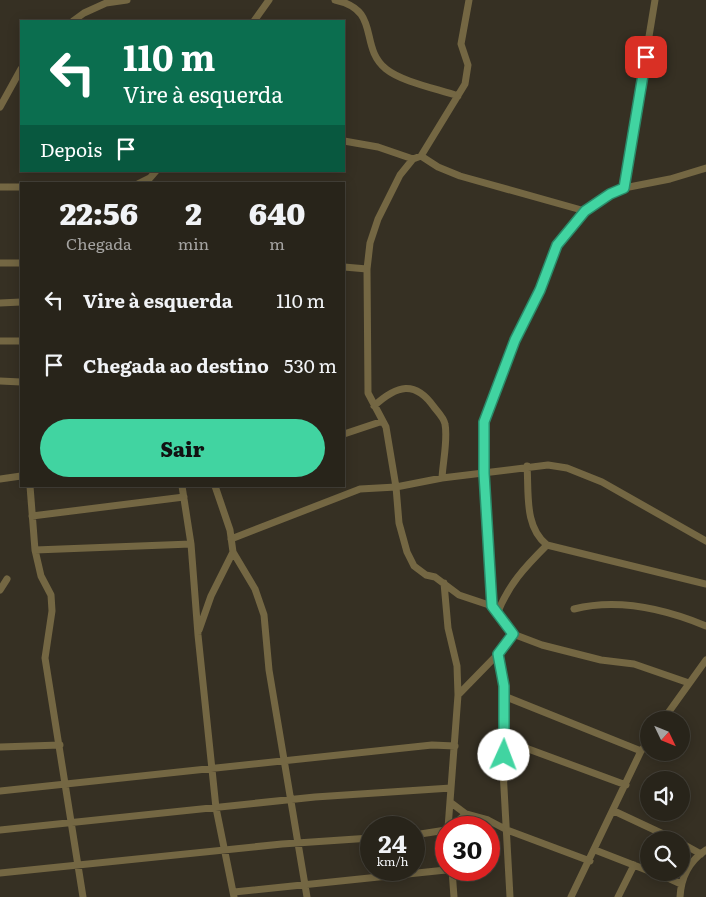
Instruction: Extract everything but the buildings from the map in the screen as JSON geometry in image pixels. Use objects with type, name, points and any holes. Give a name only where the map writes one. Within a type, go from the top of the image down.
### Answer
[{"type":"street","points":[[75,20],[106,3],[127,0]]},
{"type":"street","points":[[255,20],[269,0]]},
{"type":"street","points":[[335,0],[349,3],[358,9],[367,24],[370,43],[386,69],[404,78],[458,96]]},
{"type":"street","points":[[469,0],[461,44],[468,73],[465,84],[421,156],[412,159],[400,175],[378,219],[370,243],[367,269],[368,393],[383,421],[396,487],[399,523],[407,552],[414,566],[420,572],[444,584],[459,595],[492,606]]},
{"type":"street","points":[[624,188],[655,0]]},
{"type":"street","points":[[0,107],[20,71]]},
{"type":"street","points":[[345,141],[378,147],[412,159]]},
{"type":"street","points":[[421,156],[438,167],[460,176],[585,211]]},
{"type":"street","points":[[689,683],[649,668],[568,653],[513,634],[497,614],[492,606],[484,473],[484,422],[515,340],[540,290],[557,245],[585,211],[610,194],[624,188],[670,179],[706,168]]},
{"type":"street","points":[[142,182],[150,178],[155,172]]},
{"type":"street","points":[[0,187],[20,187]]},
{"type":"street","points":[[0,264],[20,263]]},
{"type":"street","points":[[345,267],[367,269]]},
{"type":"street","points":[[0,303],[20,302]]},
{"type":"street","points":[[0,341],[20,341]]},
{"type":"street","points":[[0,381],[20,382]]},
{"type":"street","points":[[374,406],[383,398],[404,388],[415,388],[430,402],[445,424],[442,478]]},
{"type":"street","points":[[345,434],[383,421]]},
{"type":"street","points":[[231,538],[360,489],[396,487],[442,478],[527,466],[548,465],[567,468],[602,482],[706,541]]},
{"type":"street","points":[[527,466],[529,511],[533,531],[547,545],[706,584]]},
{"type":"street","points":[[0,479],[20,476]]},
{"type":"street","points":[[30,487],[35,550],[41,576],[50,596],[52,611],[45,658],[83,897]]},
{"type":"street","points":[[182,487],[191,544],[198,634],[216,808],[234,894],[435,871]]},
{"type":"street","points":[[215,487],[231,538],[233,552],[255,589],[264,615],[269,670],[282,760],[307,897]]},
{"type":"street","points":[[32,516],[184,497]]},
{"type":"street","points":[[35,550],[191,544]]},
{"type":"street","points":[[497,614],[507,590],[519,573],[547,545]]},
{"type":"street","points":[[198,634],[211,596],[233,552]]},
{"type":"street","points":[[0,590],[7,579]]},
{"type":"street","points":[[444,584],[448,628],[457,666],[458,695],[449,816]]},
{"type":"street","points":[[574,609],[600,605],[657,609],[706,626]]},
{"type":"street","points":[[458,695],[498,654],[513,634]]},
{"type":"street","points":[[498,654],[504,696],[503,770],[510,897]]},
{"type":"street","points":[[669,711],[705,663]]},
{"type":"street","points":[[504,696],[640,750]]},
{"type":"street","points":[[504,740],[626,785]]},
{"type":"street","points":[[0,747],[60,745]]},
{"type":"street","points":[[0,791],[432,745],[455,746]]},
{"type":"street","points":[[571,897],[640,755]]},
{"type":"street","points":[[0,830],[396,790],[451,788]]},
{"type":"street","points":[[450,802],[466,814],[488,820],[507,830],[590,860]]},
{"type":"street","points":[[614,811],[657,831]]},
{"type":"street","points":[[0,873],[224,850],[360,839]]},
{"type":"street","points":[[680,897],[681,884],[688,868],[703,852],[690,847]]},
{"type":"street","points":[[595,850],[640,867]]},
{"type":"street","points":[[618,897],[634,865]]},
{"type":"street","points":[[453,881],[454,897]]},
{"type":"street","points":[[674,881],[681,884]]},
{"type":"route","points":[[504,755],[504,686],[498,654],[513,634],[492,606],[484,473],[484,422],[515,340],[540,290],[557,245],[568,229],[585,211],[610,194],[624,188],[646,57]]}]
